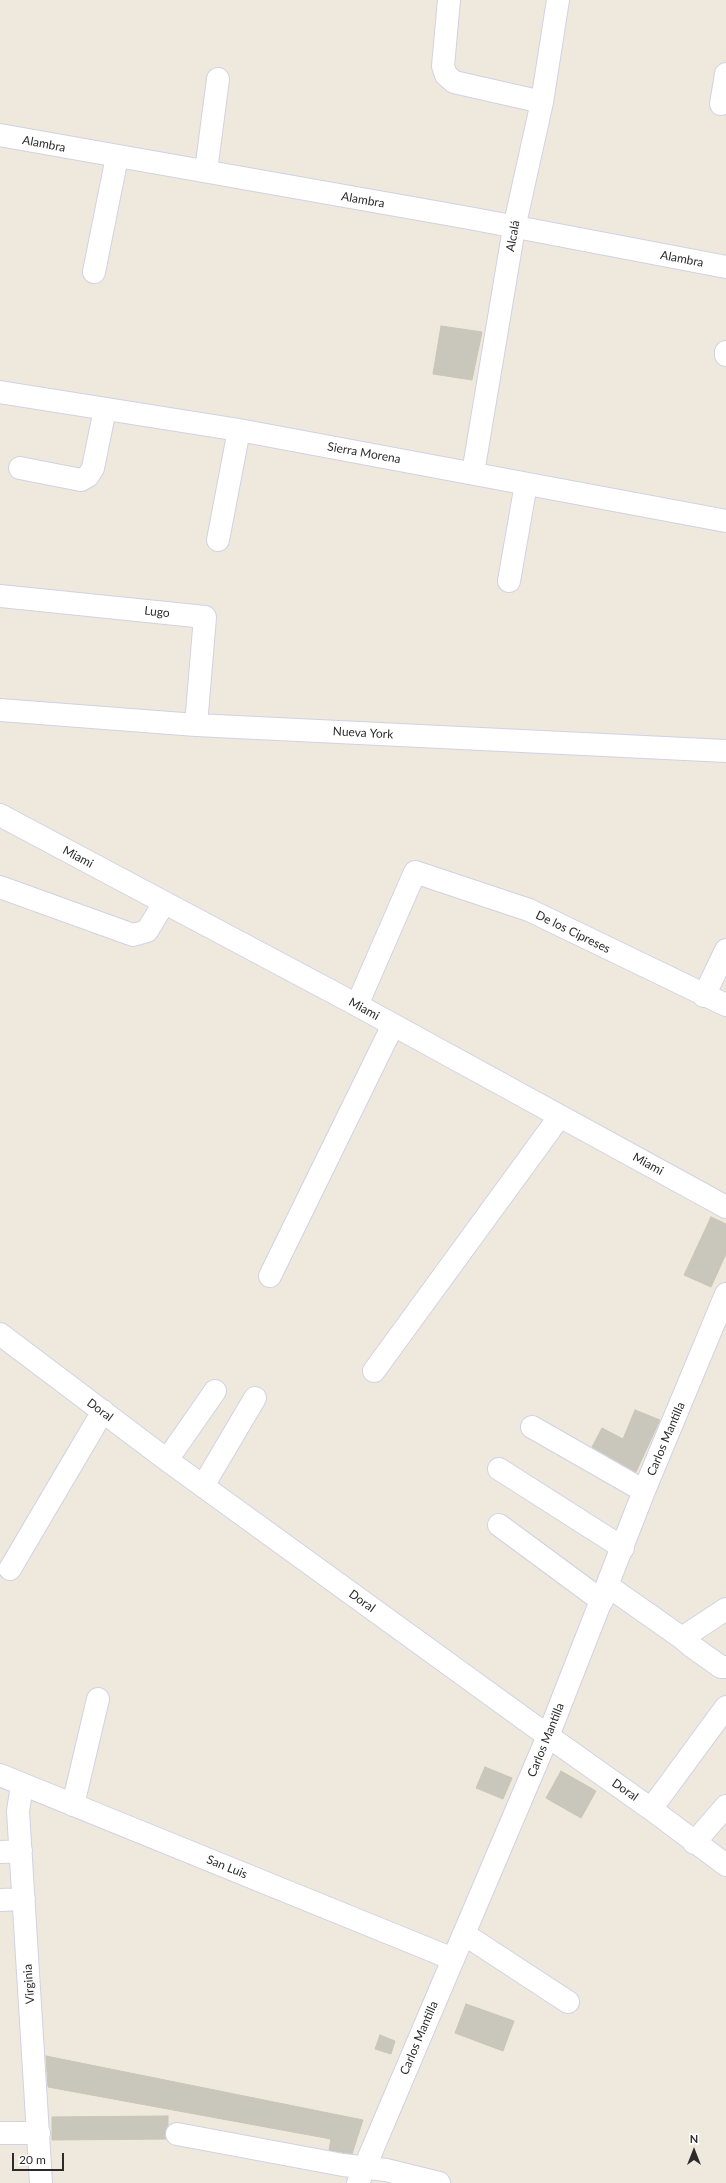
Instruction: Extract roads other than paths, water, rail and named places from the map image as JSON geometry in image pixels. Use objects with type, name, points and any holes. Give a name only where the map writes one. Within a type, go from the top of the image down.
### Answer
[{"type":"street","points":[[449,0],[443,66],[446,75],[454,82],[542,102]]},
{"type":"street","name":"Alcalá","points":[[473,473],[514,228],[542,102],[558,0]]},
{"type":"street","points":[[721,104],[726,74]]},
{"type":"street","points":[[206,171],[218,79]]},
{"type":"street","name":"Alambra","points":[[0,135],[117,157],[206,171],[726,267]]},
{"type":"street","points":[[94,272],[117,157]]},
{"type":"street","name":"Sierra Morena","points":[[0,392],[239,430],[726,521]]},
{"type":"street","points":[[20,468],[81,480],[88,476],[93,468],[105,409]]},
{"type":"street","points":[[218,540],[239,430]]},
{"type":"street","points":[[509,581],[526,484]]},
{"type":"street","name":"Lugo","points":[[0,596],[205,616],[196,725]]},
{"type":"street","name":"Nueva York","points":[[0,710],[196,725],[726,751]]},
{"type":"street","name":"Miami","points":[[0,815],[357,1005],[726,1207]]},
{"type":"street","name":"De los Cipreses","points":[[357,1005],[415,872],[529,910],[726,1006]]},
{"type":"street","points":[[0,887],[133,935],[147,931],[164,903]]},
{"type":"street","points":[[704,996],[726,950]]},
{"type":"street","points":[[270,1276],[393,1025]]},
{"type":"street","points":[[374,1371],[560,1116]]},
{"type":"street","name":"Carlos Mantilla","points":[[361,2175],[548,1736],[623,1548],[644,1491],[726,1294]]},
{"type":"street","name":"Doral","points":[[0,1334],[167,1460],[651,1809],[694,1843],[726,1865]]},
{"type":"street","points":[[167,1460],[215,1391]]},
{"type":"street","points":[[203,1486],[255,1398]]},
{"type":"street","points":[[10,1569],[102,1411]]},
{"type":"street","points":[[532,1427],[644,1491]]},
{"type":"street","points":[[499,1469],[623,1548]]},
{"type":"street","points":[[499,1525],[605,1593],[682,1638],[721,1667],[726,1668]]},
{"type":"street","points":[[682,1638],[726,1609]]},
{"type":"street","points":[[73,1805],[98,1699]]},
{"type":"street","points":[[651,1809],[726,1707]]},
{"type":"street","name":"San Luis","points":[[0,1775],[453,1959]]},
{"type":"street","name":"Virginia","points":[[22,1785],[9,1811],[10,1852],[24,1899],[42,2183]]},
{"type":"street","points":[[694,1843],[706,1831],[726,1806]]},
{"type":"street","points":[[0,1900],[24,1899]]},
{"type":"street","points":[[464,1934],[568,2002]]},
{"type":"street","points":[[0,2133],[39,2132]]},
{"type":"street","points":[[177,2134],[361,2175],[386,2170],[439,2183]]}]
